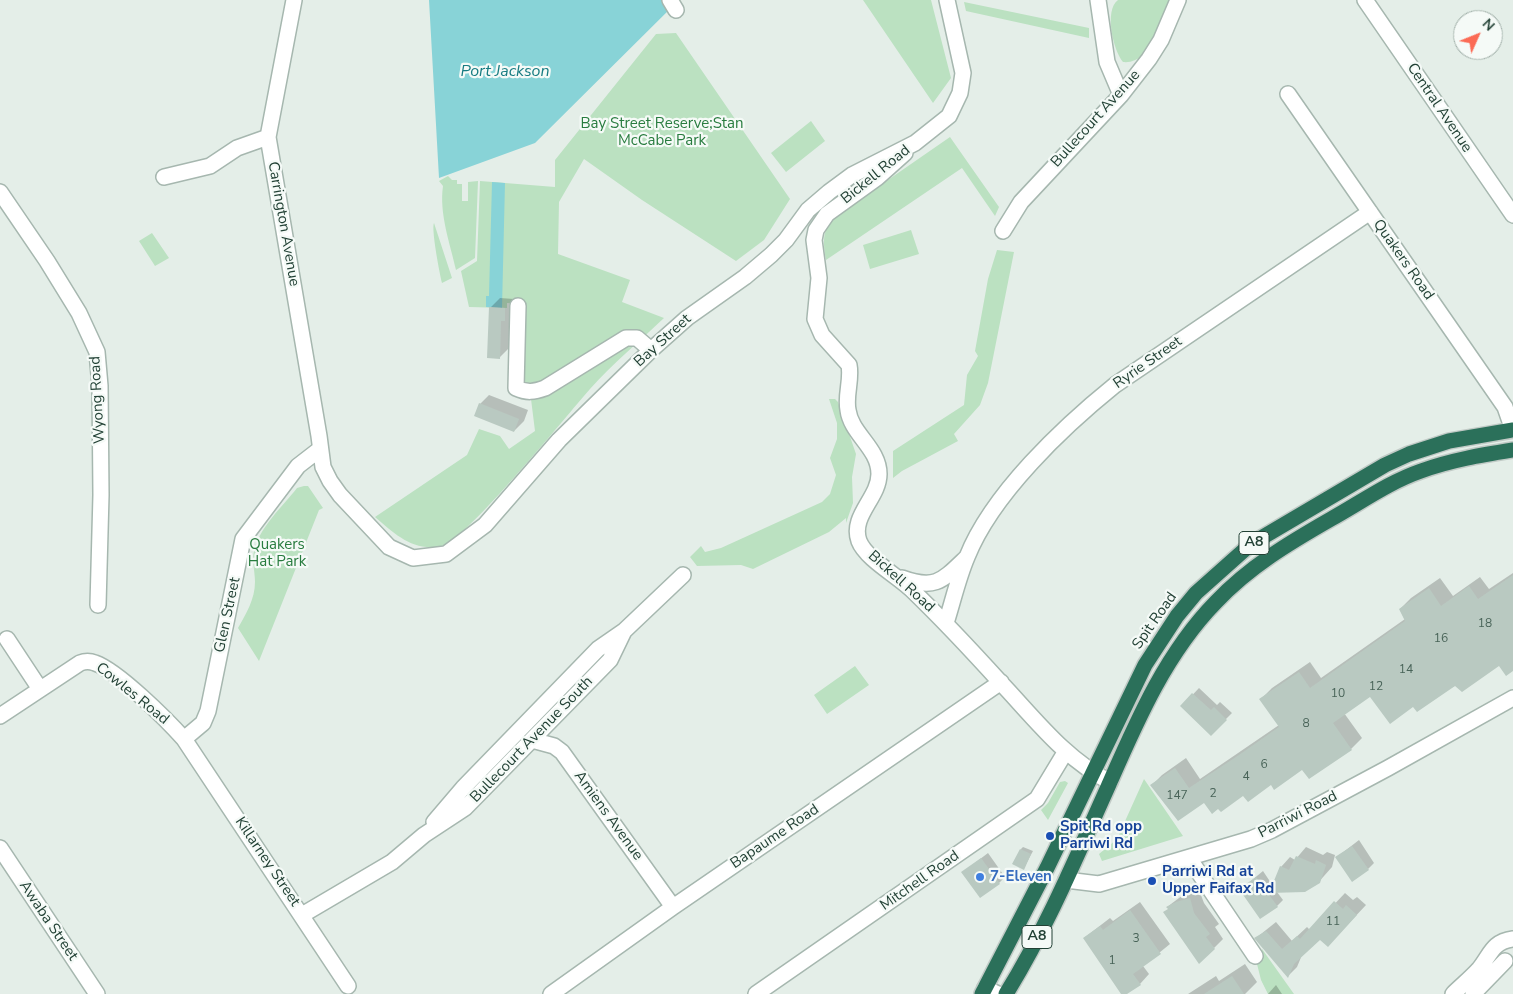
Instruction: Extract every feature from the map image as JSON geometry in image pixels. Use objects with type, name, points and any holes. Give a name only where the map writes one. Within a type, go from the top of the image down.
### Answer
[{"type":"highway","name":"Spit Road","points":[[988,992],[1122,710],[1163,635],[1196,593],[1252,544],[1308,509],[1409,454],[1449,441],[1513,430]]},
{"type":"highway","name":"A8","points":[[1006,994],[1021,969],[1066,880],[1138,718],[1180,645],[1215,602],[1239,579],[1278,550],[1392,484],[1420,471],[1462,458],[1513,450]]},
{"type":"street","name":"Carrington Avenue","points":[[294,0],[268,137],[320,449]]},
{"type":"street","name":"Bay Street","points":[[320,449],[322,467],[330,481],[340,495],[389,547],[413,558],[446,554],[485,525],[559,440],[651,350],[687,318],[745,277],[772,255],[786,240],[808,210],[852,175],[915,143],[949,116],[960,93],[963,73],[947,0]]},
{"type":"street","points":[[1098,0],[1107,62],[1121,95]]},
{"type":"street","name":"Bullecourt Avenue","points":[[1002,231],[1021,202],[1121,95],[1157,46],[1178,0]]},
{"type":"street","name":"Central Avenue","points":[[1365,0],[1513,215]]},
{"type":"street","name":"Quakers Road","points":[[1288,94],[1505,407],[1513,430]]},
{"type":"street","points":[[164,177],[210,166],[237,148],[268,137]]},
{"type":"street","name":"Bickell Road","points":[[915,143],[877,178],[827,214],[816,230],[814,240],[819,278],[815,319],[822,335],[849,365],[848,410],[878,465],[878,485],[863,513],[857,533],[860,543],[866,552],[898,576],[946,623],[1055,742],[1092,773],[1110,782]]},
{"type":"street","name":"Wyong Road","points":[[0,192],[43,254],[79,313],[97,352],[100,386],[101,475],[98,605]]},
{"type":"street","name":"Ryrie Street","points":[[946,623],[967,557],[989,519],[1014,484],[1088,408],[1115,385],[1370,212]]},
{"type":"street","points":[[518,306],[516,388],[523,391],[532,392],[545,388],[626,338],[637,338],[651,350]]},
{"type":"street","name":"Glen Street","points":[[184,739],[203,723],[208,711],[243,539],[298,466],[320,449]]},
{"type":"street","name":"Ryrie Street","points":[[898,576],[914,582],[932,584],[942,580],[967,557]]},
{"type":"street","name":"Bullecourt Avenue South","points":[[424,835],[463,788],[598,649],[624,631],[683,575]]},
{"type":"street","name":"Bullecourt Avenue South","points":[[302,915],[392,862],[424,835],[465,808],[610,660],[624,631]]},
{"type":"street","points":[[7,639],[40,688]]},
{"type":"street","name":"Cowles Road","points":[[0,716],[80,663],[88,661],[97,663],[152,707],[184,739]]},
{"type":"street","name":"Bapaume Road","points":[[551,994],[673,907],[1001,682]]},
{"type":"street","name":"Parriwi Road","points":[[1066,880],[1099,884],[1235,845],[1272,830],[1513,698]]},
{"type":"street","name":"Killarney Street","points":[[184,739],[348,986]]},
{"type":"street","name":"Amiens Avenue","points":[[532,740],[554,746],[562,752],[673,907]]},
{"type":"street","name":"Mitchell Road","points":[[756,994],[776,988],[1037,799],[1066,751]]},
{"type":"street","name":"Awaba Street","points":[[0,848],[97,994]]},
{"type":"street","points":[[1189,858],[1255,956]]},
{"type":"street","points":[[1453,994],[1479,968],[1491,950],[1502,940],[1513,938]]},
{"type":"street","points":[[1473,994],[1505,961]]},
{"type":"green space","points":[[863,0],[931,0],[951,78],[933,103]]},
{"type":"green space","points":[[1118,0],[1172,0],[1155,40],[1141,57],[1133,61],[1123,62],[1113,40],[1111,12]]},
{"type":"green space","points":[[964,2],[1089,28],[1089,38],[966,11]]},
{"type":"green space","name":"Bay Street Reserve;Stan McCabe Park","points":[[676,33],[790,199],[764,240],[736,261],[642,200],[584,159],[559,202],[558,254],[630,280],[622,302],[664,318],[599,379],[493,501],[454,539],[442,546],[432,547],[413,544],[405,540],[375,517],[467,455],[479,429],[500,436],[509,449],[535,431],[531,399],[521,383],[521,304],[507,303],[507,308],[469,307],[461,271],[477,261],[480,181],[555,187],[555,160],[656,34]]},
{"type":"green space","points":[[811,121],[825,141],[786,172],[771,153]]},
{"type":"green space","points":[[950,137],[999,207],[995,216],[962,168],[826,260],[824,238],[833,218]]},
{"type":"green space","points":[[448,176],[452,180],[457,180],[457,184],[462,184],[462,201],[468,201],[468,182],[478,181],[475,258],[456,270],[442,207],[443,186],[439,181]]},
{"type":"green space","points":[[434,223],[452,278],[442,283],[435,243]]},
{"type":"green space","points":[[911,230],[919,254],[870,269],[863,245]]},
{"type":"green space","points":[[152,233],[169,258],[155,266],[139,241]]},
{"type":"green space","points":[[997,250],[1014,252],[988,383],[980,405],[954,434],[958,441],[902,471],[893,478],[893,451],[964,405],[967,375],[978,356],[975,351],[988,279]]},
{"type":"green space","points":[[829,399],[835,399],[838,402],[856,454],[852,477],[853,503],[846,523],[846,518],[829,532],[753,569],[741,565],[697,566],[690,557],[701,546],[705,552],[721,548],[822,502],[830,494],[836,475],[830,458],[837,439],[837,423]]},
{"type":"green space","name":"Quakers Hat Park","points":[[308,486],[323,508],[319,510],[259,661],[238,628],[250,606],[253,594],[255,547],[268,523],[297,488]]},
{"type":"green space","points":[[855,666],[869,685],[827,714],[814,695]]},
{"type":"green space","points":[[1144,779],[1183,836],[1102,861],[1099,854],[1117,839]]},
{"type":"green space","points":[[1065,781],[1068,783],[1048,820],[1041,810],[1048,803],[1060,782]]},
{"type":"green space","points":[[1262,949],[1294,994],[1268,994],[1261,980],[1257,964],[1263,959]]},
{"type":"water","name":"Port Jackson","points":[[429,0],[679,0],[535,143],[439,178]]},
{"type":"water","points":[[492,182],[505,183],[502,308],[486,307],[486,296],[489,296]]},
{"type":"building","points":[[489,307],[505,308],[505,321],[501,321],[500,359],[487,358]]},
{"type":"building","points":[[479,403],[519,419],[514,432],[474,416]]},
{"type":"building","points":[[1513,575],[1513,671],[1506,676],[1499,666],[1462,692],[1455,686],[1417,712],[1413,707],[1390,724],[1370,697],[1333,723],[1352,750],[1309,779],[1302,770],[1274,790],[1271,785],[1248,802],[1243,796],[1221,812],[1218,809],[1212,814],[1204,803],[1178,821],[1150,785],[1175,768],[1189,788],[1279,727],[1259,699],[1299,672],[1310,688],[1405,621],[1399,609],[1429,588],[1441,606],[1469,586],[1478,599]]},
{"type":"building","points":[[1192,693],[1211,710],[1214,707],[1227,720],[1211,736],[1180,706]]},
{"type":"building","points":[[1352,846],[1369,870],[1352,882],[1335,857]]},
{"type":"building","points":[[1020,849],[1031,854],[1024,870],[1012,864]]},
{"type":"building","points":[[1296,856],[1315,864],[1316,860],[1326,865],[1320,883],[1305,892],[1269,893],[1280,866],[1289,870]]},
{"type":"building","points":[[981,858],[1000,884],[980,898],[961,872]]},
{"type":"building","points":[[1256,877],[1278,907],[1260,919],[1239,889]]},
{"type":"building","points":[[1190,898],[1194,913],[1210,934],[1206,937],[1215,949],[1199,964],[1163,912],[1168,909],[1166,907]]},
{"type":"building","points":[[1334,901],[1343,909],[1346,905],[1357,915],[1328,947],[1320,940],[1294,964],[1288,978],[1254,938],[1266,931],[1282,949],[1297,936],[1300,939]]},
{"type":"building","points":[[1130,910],[1161,954],[1133,974],[1141,985],[1127,994],[1121,994],[1083,938],[1100,926],[1103,930]]},
{"type":"building","points":[[1232,976],[1244,994],[1204,994]]},
{"type":"place","name":"Spit Rd opp Parriwi Rd","points":[[1050,836]]},
{"type":"place","name":"7-Eleven","points":[[980,877]]},
{"type":"place","name":"Parriwi Rd at Upper Faifax Rd","points":[[1152,881]]}]
